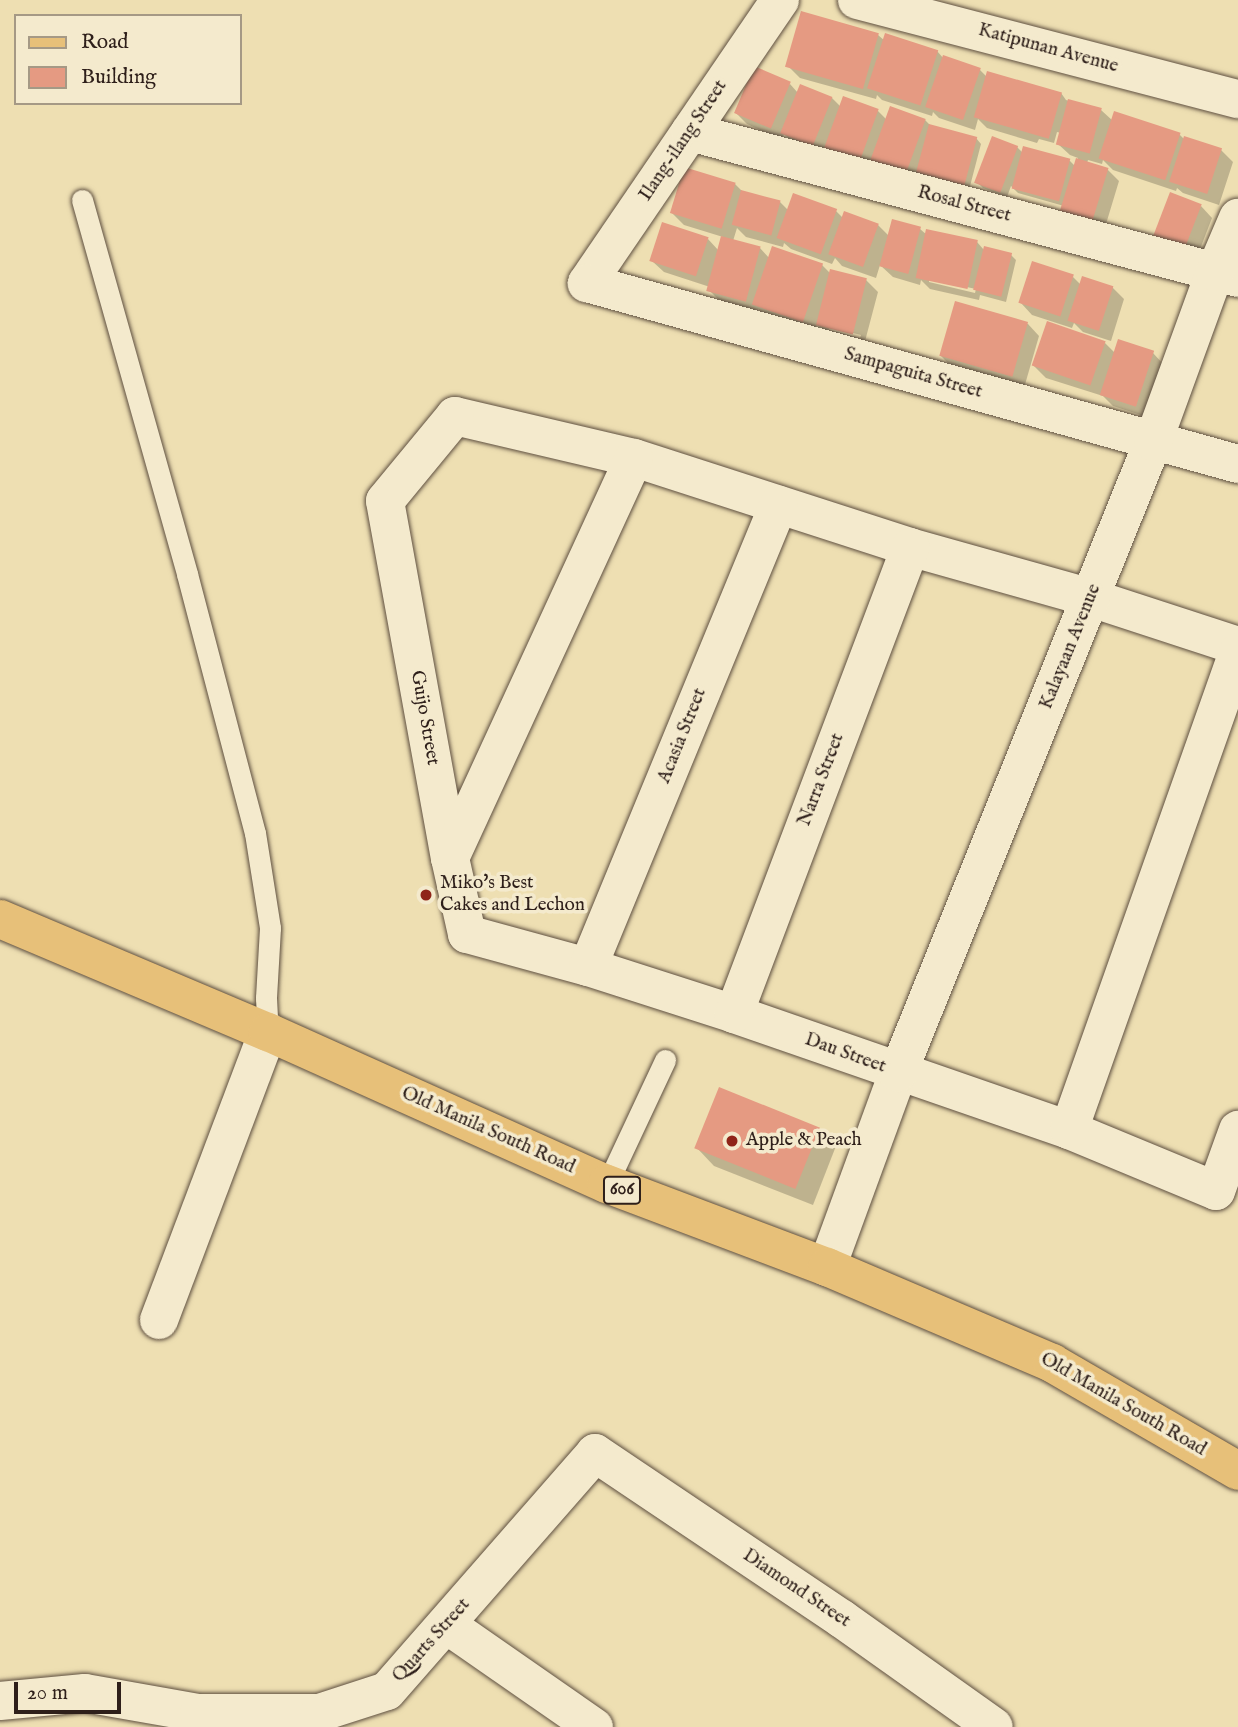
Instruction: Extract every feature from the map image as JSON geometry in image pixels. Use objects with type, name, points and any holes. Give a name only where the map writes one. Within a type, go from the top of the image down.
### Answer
[{"type":"main road","name":"Old Manila South Road","points":[[0,919],[268,1032],[607,1184],[827,1267],[1052,1363],[1238,1471]]},
{"type":"street","name":"Ilang-ilang Street","points":[[587,283],[779,0]]},
{"type":"street","name":"Katipunan Avenue","points":[[857,0],[1238,99]]},
{"type":"street","name":"Rosal Street","points":[[690,132],[1226,275]]},
{"type":"street","name":"Kalayaan Avenue","points":[[827,1267],[898,1073],[1153,442],[1226,275],[1238,218]]},
{"type":"street","name":"Sampaguita Street","points":[[587,283],[1238,464]]},
{"type":"street","name":"Guijo Street","points":[[467,934],[450,858],[384,502],[455,416],[634,458]]},
{"type":"street","points":[[450,858],[634,458],[910,547],[1091,598],[1238,646]]},
{"type":"street","name":"Acasia Street","points":[[588,967],[778,505]]},
{"type":"street","name":"Narra Street","points":[[734,1014],[910,547]]},
{"type":"street","points":[[1069,1130],[1238,652]]},
{"type":"street","name":"Dau Street","points":[[467,934],[588,967],[734,1014],[1069,1130],[1216,1191],[1238,1130]]},
{"type":"street","points":[[159,1320],[268,1032]]},
{"type":"street","name":"Quarts Street","points":[[0,1701],[85,1693],[206,1720],[319,1713],[387,1691],[595,1453]]},
{"type":"street","name":"Diamond Street","points":[[595,1453],[842,1619],[994,1727]]},
{"type":"street","points":[[447,1625],[594,1727]]},
{"type":"lane","points":[[82,200],[187,574],[255,833],[270,928],[266,998],[268,1032]]},
{"type":"lane","points":[[607,1184],[665,1060]]},
{"type":"building","points":[[801,11],[879,33],[863,89],[785,67]]},
{"type":"building","points":[[885,33],[938,50],[920,105],[867,88]]},
{"type":"building","points":[[943,55],[981,68],[963,120],[925,107]]},
{"type":"building","points":[[754,66],[791,82],[771,129],[734,113]]},
{"type":"building","points":[[987,71],[1062,92],[1049,139],[974,117]]},
{"type":"building","points":[[800,84],[832,97],[813,146],[780,133]]},
{"type":"building","points":[[843,96],[879,109],[858,165],[822,152]]},
{"type":"building","points":[[1068,99],[1102,108],[1090,153],[1056,144]]},
{"type":"building","points":[[890,106],[926,119],[905,175],[869,162]]},
{"type":"building","points":[[1114,111],[1181,133],[1165,180],[1099,159]]},
{"type":"building","points":[[929,124],[977,137],[964,185],[916,172]]},
{"type":"building","points":[[992,136],[1018,146],[1000,193],[974,183]]},
{"type":"building","points":[[1184,136],[1222,148],[1207,194],[1169,182]]},
{"type":"building","points":[[1023,146],[1070,159],[1059,201],[1012,189]]},
{"type":"building","points":[[1076,158],[1109,168],[1092,223],[1059,213]]},
{"type":"building","points":[[684,167],[736,183],[722,229],[670,213]]},
{"type":"building","points":[[741,190],[781,201],[771,235],[732,225]]},
{"type":"building","points":[[1170,192],[1202,204],[1184,251],[1152,239]]},
{"type":"building","points":[[793,193],[837,209],[821,254],[777,238]]},
{"type":"building","points":[[844,211],[879,224],[863,267],[828,254]]},
{"type":"building","points":[[892,219],[921,227],[908,274],[879,266]]},
{"type":"building","points":[[662,222],[709,237],[696,276],[649,261]]},
{"type":"building","points":[[926,229],[978,240],[967,289],[916,278]]},
{"type":"building","points":[[721,236],[761,247],[746,302],[706,291]]},
{"type":"building","points":[[772,246],[823,264],[803,322],[752,305]]},
{"type":"building","points":[[984,246],[1012,253],[1001,297],[973,290]]},
{"type":"building","points":[[1032,261],[1074,275],[1060,316],[1018,303]]},
{"type":"building","points":[[830,269],[867,278],[853,334],[816,325]]},
{"type":"building","points":[[1082,276],[1113,286],[1099,331],[1067,321]]},
{"type":"building","points":[[955,301],[1028,322],[1012,377],[939,356]]},
{"type":"building","points":[[1047,321],[1106,341],[1090,386],[1032,365]]},
{"type":"building","points":[[1118,339],[1154,351],[1136,407],[1100,395]]},
{"type":"building","points":[[719,1087],[820,1128],[795,1189],[694,1148]]},
{"type":"place","name":"Miko's Best Cakes and Lechon","points":[[426,895]]},
{"type":"place","name":"Apple & Peach","points":[[732,1141]]}]
